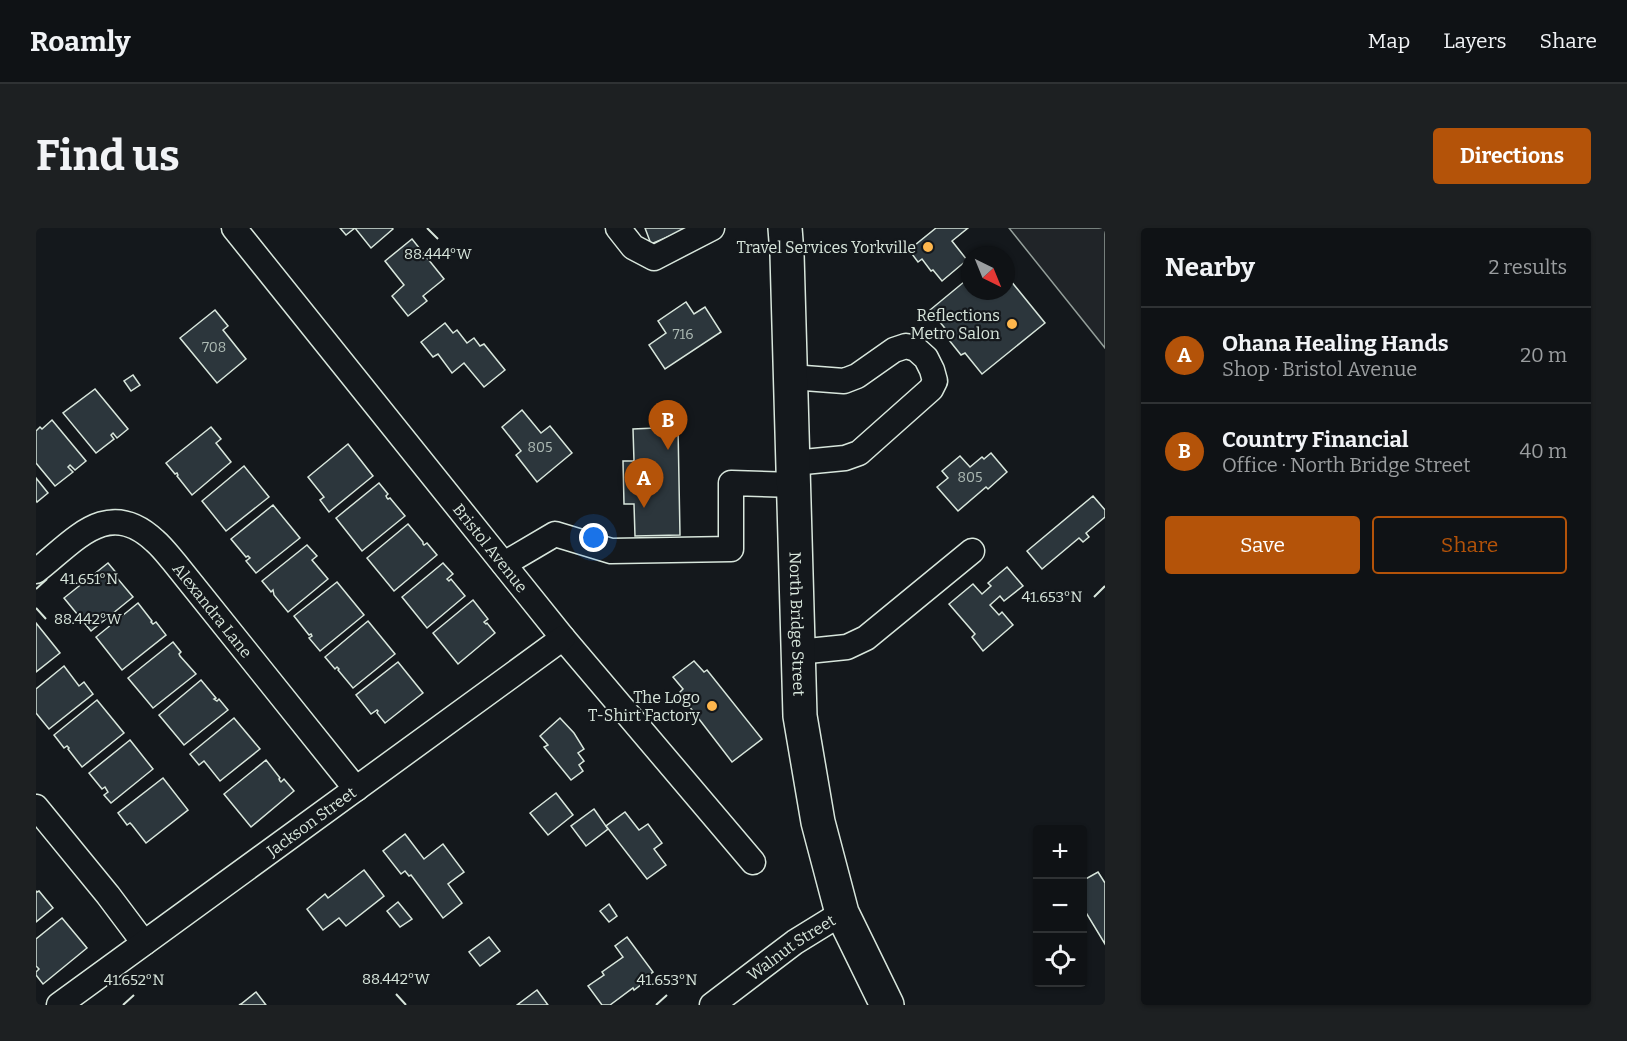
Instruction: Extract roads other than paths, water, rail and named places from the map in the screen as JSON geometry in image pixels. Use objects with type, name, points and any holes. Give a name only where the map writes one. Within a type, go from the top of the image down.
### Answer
[{"type":"highway","name":"North Bridge Street","points":[[785,228],[800,716],[818,822],[842,913],[887,1005]]},
{"type":"street","name":"Bristol Avenue","points":[[234,228],[563,638],[753,862]]},
{"type":"street","points":[[618,228],[633,247],[654,258],[712,228]]},
{"type":"street","points":[[504,564],[555,534],[612,551],[732,549],[730,483],[794,474],[859,453],[931,389],[935,381],[926,358],[916,349],[906,346],[894,350],[857,376],[844,381],[791,377]]},
{"type":"street","name":"Alexandra Lane","points":[[36,571],[96,526],[118,522],[144,532],[174,562],[356,789]]},
{"type":"street","points":[[798,651],[847,647],[866,639],[972,551]]},
{"type":"street","name":"Jackson Street","points":[[59,1005],[563,638]]},
{"type":"street","points":[[36,807],[144,943]]},
{"type":"street","name":"Walnut Street","points":[[711,1005],[795,942],[842,913]]},
{"type":"place","name":"Travel Services Yorkville","points":[[928,247]]},
{"type":"place","name":"Reflections Metro Salon","points":[[1012,324]]},
{"type":"place","name":"Country Financial","points":[[668,450]]},
{"type":"place","name":"Ohana Healing Hands","points":[[644,508]]},
{"type":"place","name":"The Logo T-Shirt Factory","points":[[712,706]]}]
